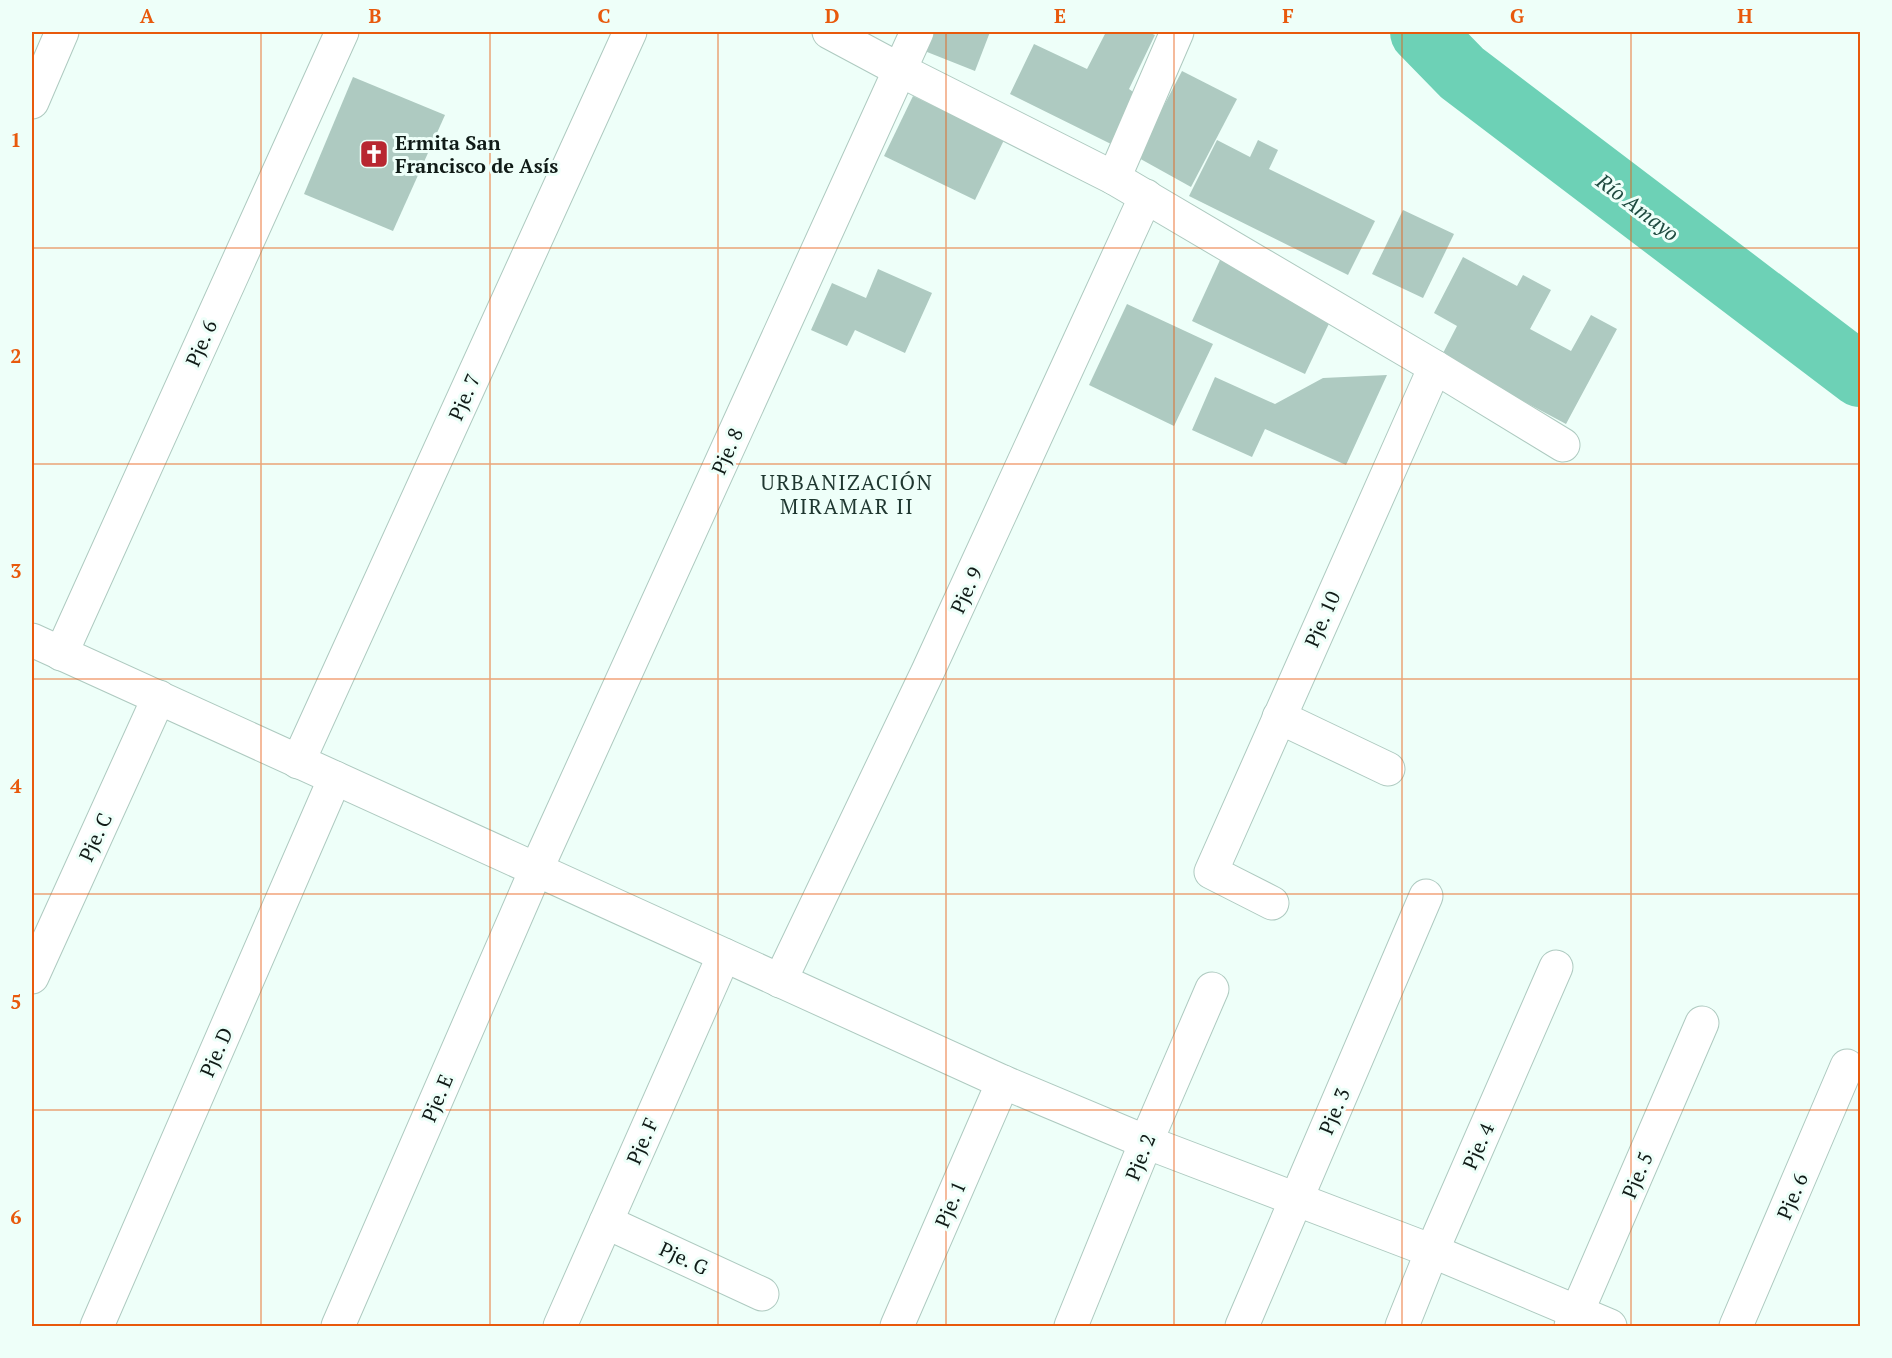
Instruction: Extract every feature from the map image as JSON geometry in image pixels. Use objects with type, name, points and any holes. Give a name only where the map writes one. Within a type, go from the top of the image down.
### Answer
[{"type":"street","points":[[32,102],[62,32]]},
{"type":"street","name":"Pje. 6","points":[[61,654],[342,32]]},
{"type":"street","name":"Pje. 7","points":[[298,762],[630,32]]},
{"type":"street","points":[[829,32],[1146,196],[1563,445]]},
{"type":"street","name":"Pje. 8","points":[[536,870],[917,32]]},
{"type":"street","points":[[1114,178],[1177,32]]},
{"type":"street","name":"Pje. 9","points":[[780,981],[928,671],[1146,196]]},
{"type":"street","name":"Pje. 10","points":[[1272,903],[1211,872],[1435,367]]},
{"type":"street","points":[[32,640],[1003,1082],[1146,1142],[1432,1251],[1574,1320],[1611,1326]]},
{"type":"street","name":"Pje. C","points":[[32,977],[159,697]]},
{"type":"street","points":[[1279,717],[1388,769]]},
{"type":"street","name":"Pje. D","points":[[97,1326],[335,778]]},
{"type":"street","name":"Pje. E","points":[[338,1326],[536,870]]},
{"type":"street","name":"Pje. 3","points":[[1242,1326],[1426,896]]},
{"type":"street","name":"Pje. F","points":[[560,1326],[724,955]]},
{"type":"street","name":"Pje. 4","points":[[1402,1326],[1432,1251],[1556,967]]},
{"type":"street","name":"Pje. 2","points":[[1071,1326],[1146,1142],[1212,989]]},
{"type":"street","name":"Pje. 5","points":[[1574,1320],[1702,1023]]},
{"type":"street","name":"Pje. 6","points":[[1736,1326],[1847,1066]]},
{"type":"street","name":"Pje. 1","points":[[897,1326],[1003,1082]]},
{"type":"street","name":"Pje. G","points":[[606,1222],[762,1294]]},
{"type":"building","points":[[923,32],[990,32],[975,71],[917,48]]},
{"type":"building","points":[[1106,32],[1148,32],[1155,35],[1129,89],[1136,94],[1111,144],[1010,94],[1034,44],[1087,69]]},
{"type":"building","points":[[1182,71],[1237,99],[1191,187],[1137,157]]},
{"type":"building","name":"Ermita San Francisco de Asís","points":[[353,77],[445,115],[393,231],[304,194]]},
{"type":"building","points":[[913,96],[1004,140],[975,200],[884,156]]},
{"type":"building","points":[[1217,140],[1250,157],[1258,140],[1278,150],[1269,169],[1375,221],[1348,275],[1189,196]]},
{"type":"building","points":[[1403,210],[1454,234],[1423,298],[1372,274]]},
{"type":"building","points":[[1463,257],[1517,286],[1523,275],[1551,290],[1530,329],[1571,351],[1591,315],[1617,329],[1566,424],[1441,357],[1457,326],[1434,313]]},
{"type":"building","points":[[1220,260],[1334,313],[1305,374],[1192,321]]},
{"type":"building","points":[[878,269],[932,293],[905,353],[855,330],[847,346],[811,330],[832,283],[866,298]]},
{"type":"building","points":[[1127,304],[1213,344],[1174,426],[1089,385]]},
{"type":"building","points":[[1387,375],[1346,465],[1265,429],[1252,457],[1192,430],[1215,377],[1275,404],[1323,378]]},
{"type":"waterway","name":"Río Amayo","points":[[1422,32],[1462,73],[1860,375]]},
{"type":"place","name":"Ermita San Francisco de Asís","points":[[374,154]]},
{"type":"district","name":"URBANIZACIÓN MIRAMAR II","points":[[847,494]]}]
